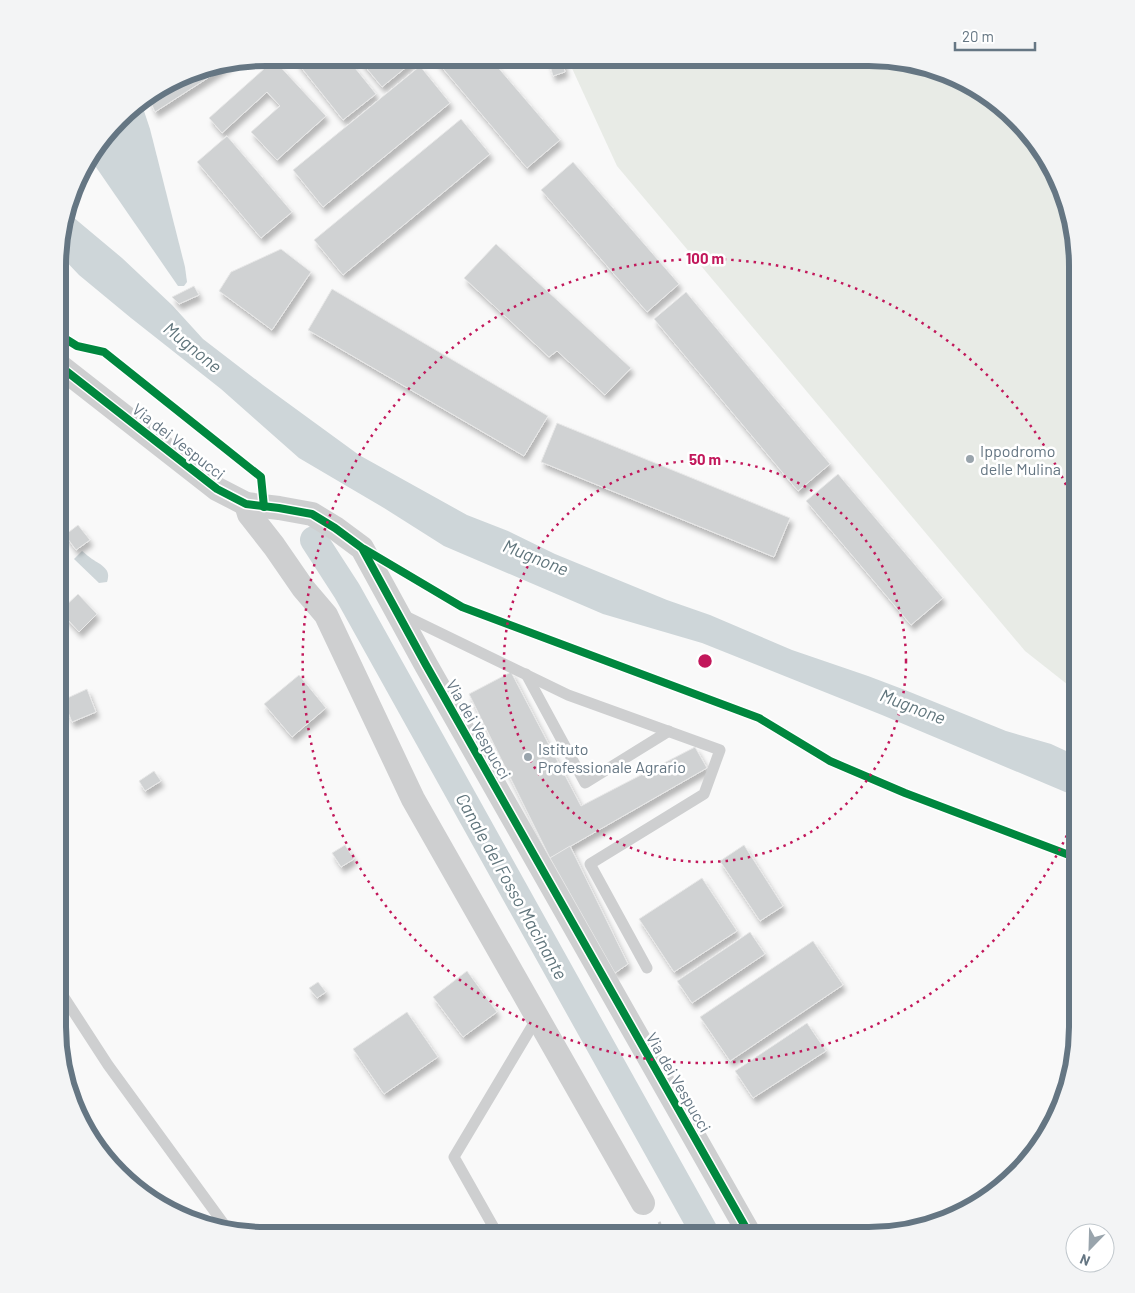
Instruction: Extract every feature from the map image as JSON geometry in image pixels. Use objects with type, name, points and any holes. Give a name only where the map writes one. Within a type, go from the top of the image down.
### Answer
[{"type":"street","name":"Via dei Vespucci","points":[[66,371],[217,489],[246,504],[312,514],[362,548],[745,1227]]},
{"type":"street","points":[[246,504],[249,514],[303,588],[326,615],[413,799],[643,1203]]},
{"type":"lane","points":[[397,612],[568,695],[720,750],[704,794],[590,864],[647,968]]},
{"type":"lane","points":[[526,674],[585,783],[669,732]]},
{"type":"lane","points":[[66,1000],[108,1065],[222,1222]]},
{"type":"lane","points":[[493,1227],[454,1157],[537,1018]]},
{"type":"shaded area","name":"Ippodromo delle Mulina","points":[[571,66],[868,66],[907,70],[933,77],[969,93],[1000,116],[1019,135],[1035,155],[1048,178],[1062,215],[1067,241],[1069,267],[1069,686],[1025,651],[617,166]]},
{"type":"shaded area","points":[[89,1119],[122,1165],[100,1138]]},
{"type":"water","points":[[143,109],[185,267],[187,282],[184,286],[178,286],[94,164],[116,135]]},
{"type":"water","name":"Mugnone","points":[[73,217],[122,258],[172,305],[203,339],[359,455],[467,515],[508,531],[555,554],[667,600],[710,615],[792,650],[868,676],[1006,731],[1051,744],[1069,752],[1069,794],[882,715],[702,643],[603,614],[444,546],[299,458],[221,389],[79,275],[66,262]]},
{"type":"water","points":[[82,551],[105,568],[108,574],[107,582],[99,583],[74,559]]},
{"type":"building","points":[[267,66],[280,66],[326,116],[277,160],[251,132],[280,106],[267,92],[222,133],[209,118]]},
{"type":"building","points":[[300,66],[353,66],[376,94],[343,120]]},
{"type":"building","points":[[365,66],[408,66],[382,87]]},
{"type":"building","points":[[420,66],[450,103],[323,207],[293,170]]},
{"type":"building","points":[[441,66],[497,66],[560,140],[527,168]]},
{"type":"building","points":[[550,66],[564,66],[565,72],[553,76]]},
{"type":"building","points":[[216,73],[155,112],[151,103],[155,100],[178,87]]},
{"type":"building","points":[[461,119],[490,154],[343,275],[314,240]]},
{"type":"building","points":[[227,136],[292,212],[261,238],[197,162]]},
{"type":"building","points":[[573,162],[679,284],[647,312],[541,190]]},
{"type":"building","points":[[496,244],[631,368],[605,395],[557,351],[549,357],[464,278]]},
{"type":"building","points":[[281,249],[311,272],[272,330],[219,291],[231,272]]},
{"type":"building","points":[[194,286],[199,295],[179,304],[172,297]]},
{"type":"building","points":[[332,289],[548,416],[524,456],[308,330]]},
{"type":"building","points":[[686,292],[830,464],[798,491],[654,319]]},
{"type":"building","points":[[557,423],[790,518],[774,557],[541,462]]},
{"type":"building","points":[[838,474],[943,598],[911,625],[806,501]]},
{"type":"building","points":[[78,525],[90,540],[76,550],[66,534]]},
{"type":"building","points":[[78,594],[97,614],[79,632],[66,618],[66,605]]},
{"type":"building","name":"Istituto Professionale Agrario","points":[[511,672],[581,806],[695,747],[707,768],[550,858],[469,694]]},
{"type":"building","points":[[299,675],[326,708],[292,737],[264,704]]},
{"type":"building","points":[[87,689],[96,712],[72,722],[66,707],[66,699]]},
{"type":"building","points":[[154,771],[161,781],[145,791],[139,781]]},
{"type":"building","points":[[345,845],[354,859],[341,867],[332,853]]},
{"type":"building","points":[[744,845],[783,906],[760,921],[720,861]]},
{"type":"building","points":[[570,846],[628,964],[615,973],[550,858]]},
{"type":"building","points":[[702,878],[737,931],[674,972],[639,919]]},
{"type":"building","points":[[750,932],[765,954],[692,1003],[677,981]]},
{"type":"building","points":[[813,941],[843,985],[730,1061],[700,1017]]},
{"type":"building","points":[[467,971],[497,1012],[463,1037],[433,997]]},
{"type":"building","points":[[318,982],[326,992],[317,998],[309,988]]},
{"type":"building","points":[[407,1012],[438,1057],[384,1094],[353,1049]]},
{"type":"building","points":[[807,1023],[826,1051],[753,1098],[735,1071]]},
{"type":"waterway","name":"Canale del Fosso Macinante","points":[[314,540],[347,591],[702,1227]]},
{"type":"cycle path","points":[[66,339],[77,346],[104,352],[261,477],[264,507]]},
{"type":"cycle path","points":[[66,371],[217,489],[246,504],[312,514],[362,548],[426,665],[745,1227]]},
{"type":"cycle path","points":[[364,549],[462,607],[759,718],[830,761],[905,793],[1069,855]]},
{"type":"place","name":"Ippodromo delle Mulina","points":[[970,459]]},
{"type":"place","name":"Istituto Professionale Agrario","points":[[528,757]]}]
